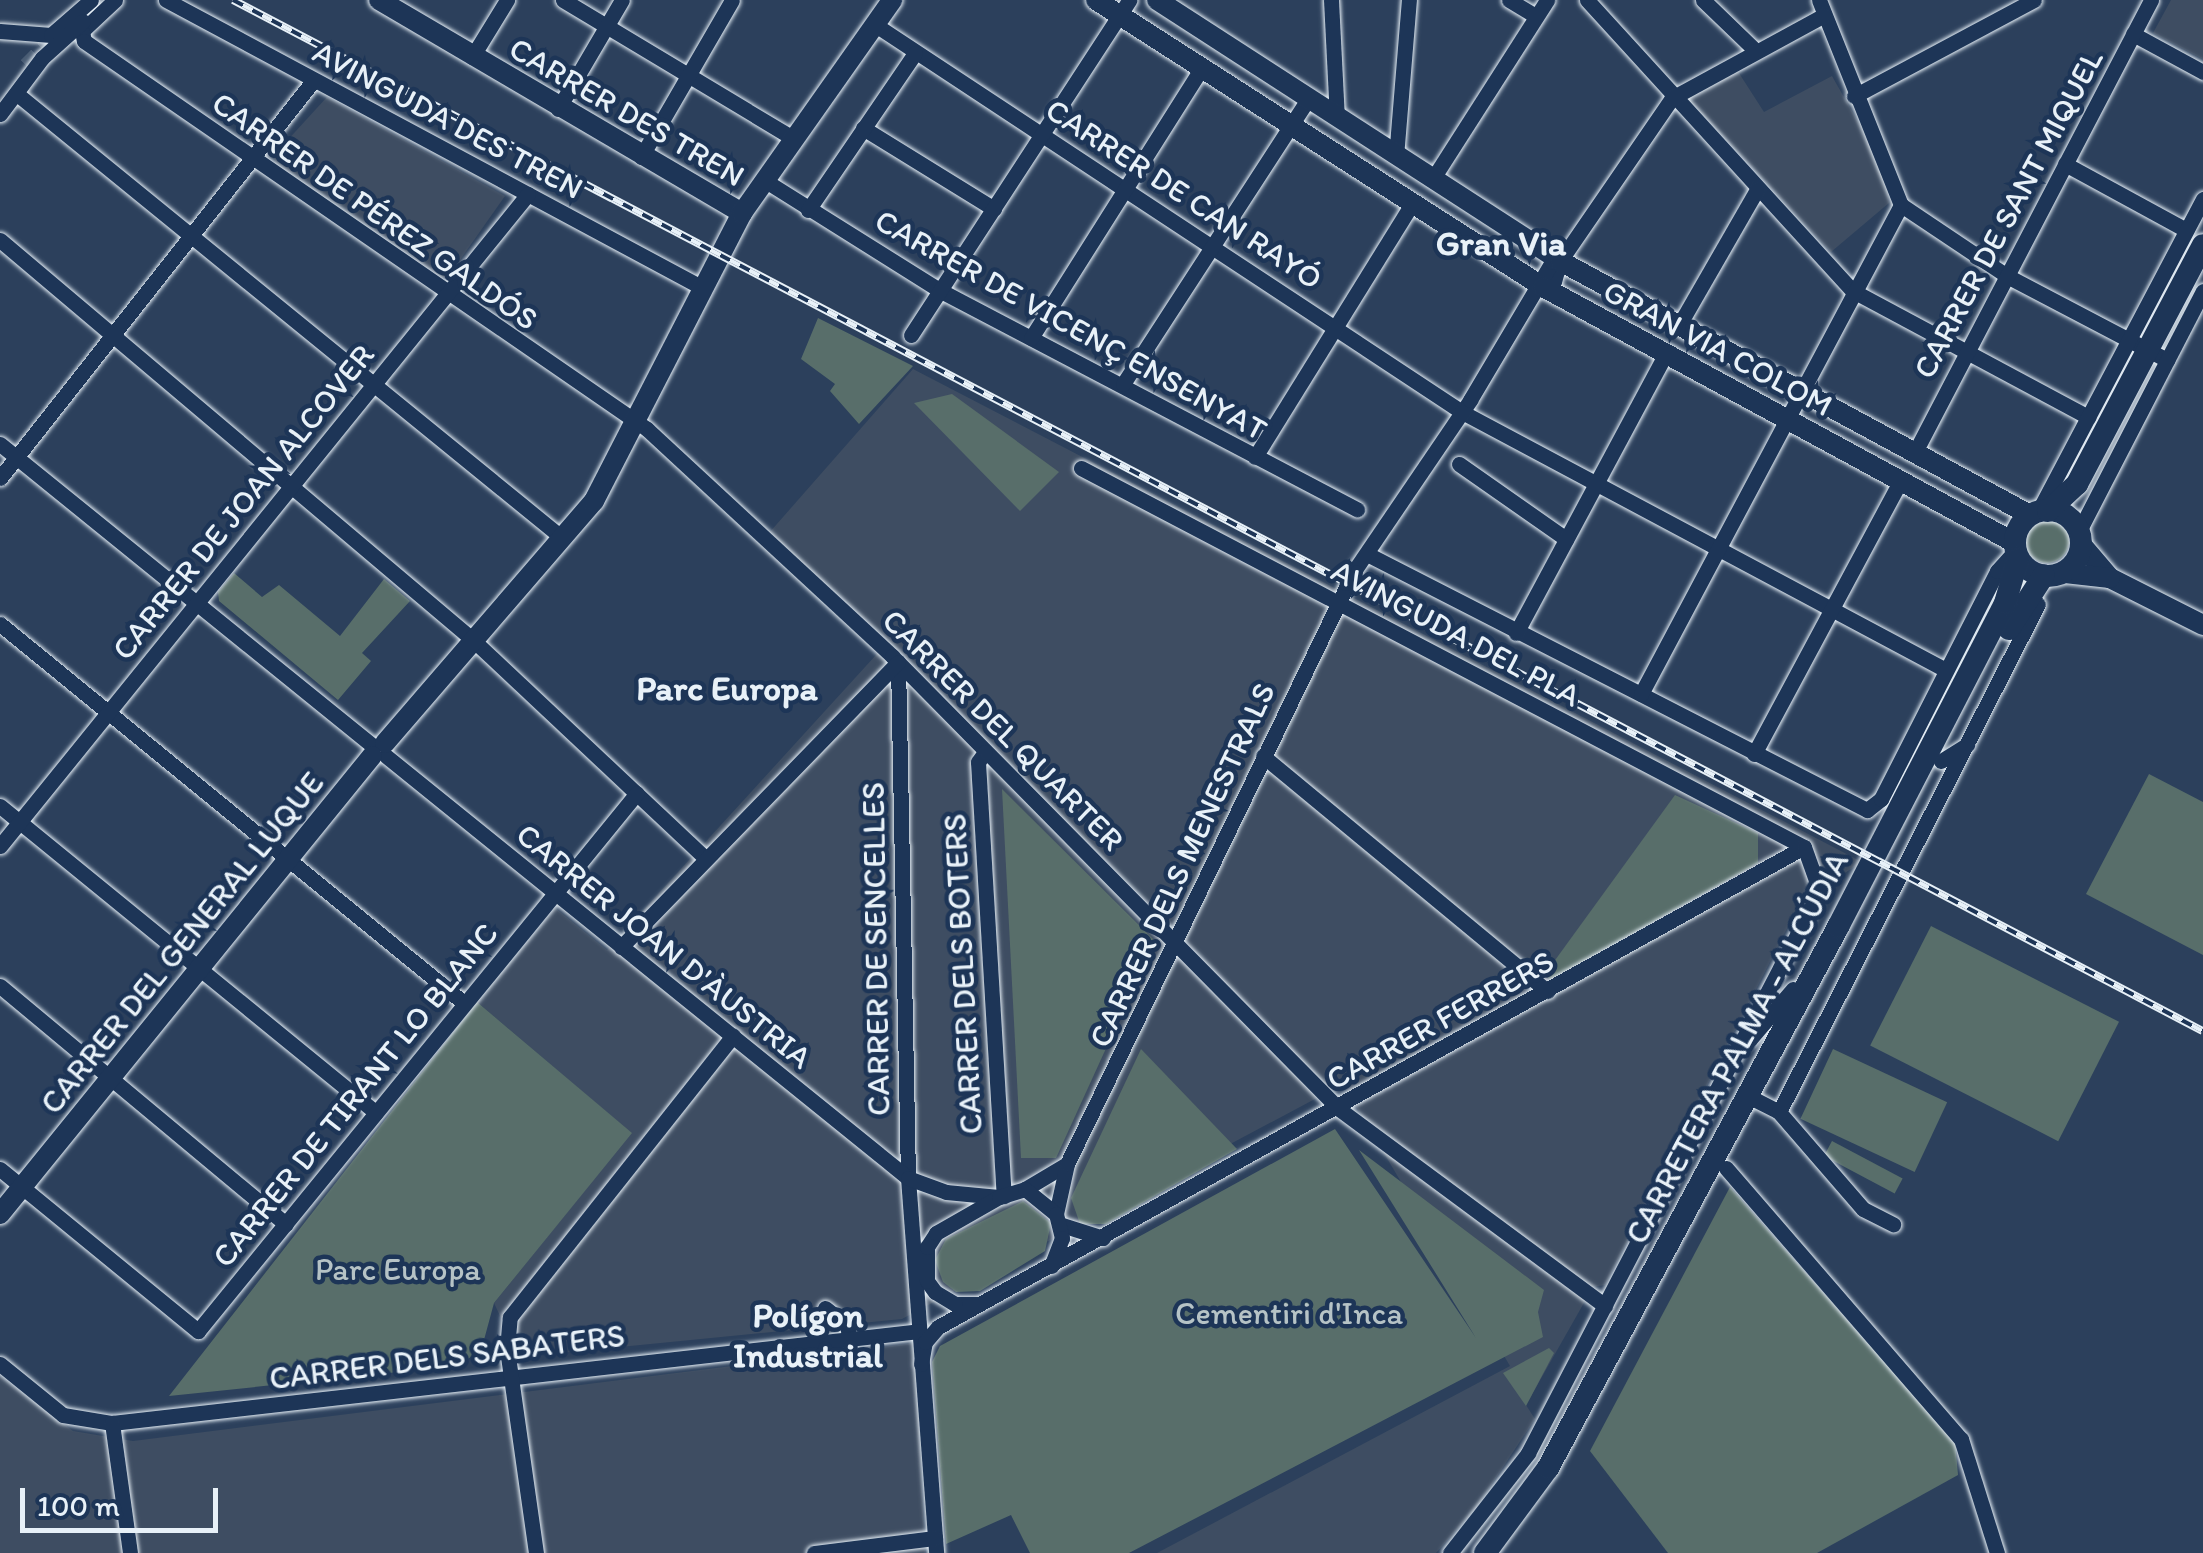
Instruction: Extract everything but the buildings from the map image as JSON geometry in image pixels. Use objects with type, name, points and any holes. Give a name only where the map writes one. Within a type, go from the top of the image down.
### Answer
[{"type":"highway","points":[[2039,513],[2078,532],[2078,484],[2148,349],[2195,238]]},
{"type":"highway","name":"CARRETERA PALMA - ALCÚDIA","points":[[1505,1553],[1562,1474],[1940,761],[2015,601],[2017,528],[2078,484]]},
{"type":"highway","name":"CARRETERA PALMA - ALCÚDIA","points":[[1485,1553],[1548,1468],[1762,1103],[1824,954],[2015,601],[2056,574],[2078,532]]},
{"type":"highway","points":[[2016,551],[2056,574]]},
{"type":"main road","name":"CARRER DEL GENERAL LUQUE","points":[[0,1214],[378,750],[594,501],[742,214],[892,0]]},
{"type":"main road","name":"GRAN VIA COLOM","points":[[1096,0],[1123,7],[1202,68],[1542,287],[1901,480],[2016,551]]},
{"type":"main road","name":"GRAN VIA COLOM","points":[[1157,0],[1560,260],[1914,454],[2039,513]]},
{"type":"main road","name":"CARRER DES TREN","points":[[391,4],[558,109],[742,214]]},
{"type":"main road","points":[[2078,532],[2110,578]]},
{"type":"main road","points":[[2056,574],[2110,578],[2203,625]]},
{"type":"street","points":[[0,30],[41,37],[91,0]]},
{"type":"street","points":[[0,114],[42,58],[104,0]]},
{"type":"street","name":"CARRER DE PÉREZ GALDÓS","points":[[115,0],[82,31],[84,41],[636,424]]},
{"type":"street","name":"AVINGUDA DES TREN","points":[[166,0],[704,288]]},
{"type":"street","points":[[472,57],[507,0]]},
{"type":"street","points":[[564,0],[793,138]]},
{"type":"street","points":[[558,109],[622,0]]},
{"type":"street","points":[[641,158],[732,0]]},
{"type":"street","points":[[1331,0],[1337,118]]},
{"type":"street","points":[[1396,157],[1410,0]]},
{"type":"street","points":[[1510,0],[1536,16]]},
{"type":"street","points":[[1432,180],[1546,0]]},
{"type":"street","points":[[1586,0],[1853,291],[2088,417]]},
{"type":"street","points":[[1703,0],[1756,51]]},
{"type":"street","points":[[1854,96],[2034,0]]},
{"type":"street","name":"CARRER DE SANT MIQUEL","points":[[1914,454],[2151,0]]},
{"type":"street","points":[[911,335],[1123,7]]},
{"type":"street","points":[[1672,98],[1756,51],[1822,7],[1854,96],[1901,204],[2006,276],[2148,349]]},
{"type":"street","name":"CARRER DE CAN RAYÓ","points":[[874,24],[1462,412],[1946,670]]},
{"type":"street","points":[[2133,34],[2203,72]]},
{"type":"street","points":[[41,37],[42,58]]},
{"type":"street","points":[[808,210],[915,53]]},
{"type":"street","points":[[0,101],[26,65]]},
{"type":"street","points":[[1031,338],[1202,68]]},
{"type":"street","points":[[0,478],[255,161],[314,81]]},
{"type":"street","points":[[18,94],[560,536]]},
{"type":"street","name":"CARRER DELS MENESTRALS","points":[[1059,1220],[1067,1164],[1354,571],[1462,412],[1542,287],[1552,262],[1560,260],[1672,98]]},
{"type":"street","points":[[1123,384],[1308,100]]},
{"type":"street","points":[[863,128],[994,209]]},
{"type":"street","points":[[2065,164],[2195,238],[2203,199]]},
{"type":"street","name":"CARRER DE VICENÇ ENSENYAT","points":[[764,180],[941,291],[1357,509]]},
{"type":"street","points":[[1678,327],[1758,188]]},
{"type":"street","name":"CARRER DE JOAN ALCOVER","points":[[0,846],[528,194]]},
{"type":"street","points":[[1640,694],[1901,204]]},
{"type":"street","points":[[1255,456],[1411,205]]},
{"type":"street","points":[[0,240],[472,639],[706,859]]},
{"type":"street","points":[[2039,513],[2088,417],[2203,291]]},
{"type":"street","points":[[2078,532],[2148,349]]},
{"type":"street","points":[[1516,633],[1666,353]]},
{"type":"street","name":"CARRER DEL QUARTER","points":[[636,424],[898,662],[1339,1109],[1605,1306]]},
{"type":"street","name":"CARRER JOAN D'ÀUSTRIA","points":[[0,444],[908,1178]]},
{"type":"street","points":[[1459,464],[1566,539]]},
{"type":"street","name":"AVINGUDA DEL PLA","points":[[1082,468],[1342,595],[1804,848]]},
{"type":"street","points":[[1754,754],[1901,480]]},
{"type":"street","points":[[1368,554],[1867,810],[1880,799],[1997,570],[2016,551]]},
{"type":"street","points":[[1893,1224],[1863,1209],[1762,1103],[1967,746],[2056,574]]},
{"type":"street","points":[[0,624],[464,1003]]},
{"type":"street","points":[[621,946],[898,662]]},
{"type":"street","name":"CARRER DE SENCELLES","points":[[898,662],[908,1178],[935,1546]]},
{"type":"street","points":[[1940,761],[1967,746]]},
{"type":"street","name":"CARRER DELS BOTERS","points":[[985,752],[978,762],[1002,1196]]},
{"type":"street","points":[[1264,756],[1546,992]]},
{"type":"street","name":"CARRER DE TIRANT LO BLANC","points":[[22,1187],[198,1331],[637,793]]},
{"type":"street","points":[[0,806],[376,1113]]},
{"type":"street","points":[[1450,1553],[1528,1453],[1737,1056],[1812,906],[1818,886],[1804,848]]},
{"type":"street","name":"CARRER FERRERS","points":[[1051,1266],[1804,848]]},
{"type":"street","points":[[1737,1056],[1757,1026],[1784,1005],[1805,967],[1824,954]]},
{"type":"street","points":[[0,986],[286,1224]]},
{"type":"street","points":[[536,1553],[512,1377],[510,1316],[733,1036]]},
{"type":"street","points":[[916,1305],[927,1282],[926,1263],[936,1233],[1067,1164]]},
{"type":"street","points":[[1726,1168],[1961,1439],[1997,1553]]},
{"type":"street","points":[[0,1169],[22,1187]]},
{"type":"street","points":[[908,1178],[946,1192],[1002,1196]]},
{"type":"street","points":[[1024,1189],[1059,1220],[1102,1238]]},
{"type":"street","points":[[921,1364],[925,1342],[938,1328],[1051,1266],[1059,1220]]},
{"type":"street","name":"CARRER DE SENCELLES","points":[[912,1235],[926,1263]]},
{"type":"street","points":[[927,1282],[955,1304],[980,1304]]},
{"type":"street","points":[[825,1308],[847,1325],[848,1336]]},
{"type":"street","name":"CARRER DELS SABATERS","points":[[0,1364],[63,1415],[112,1424],[848,1336],[919,1331]]},
{"type":"street","points":[[112,1424],[130,1553]]},
{"type":"street","points":[[814,1553],[935,1546]]},
{"type":"shaded area","points":[[2171,0],[2203,0],[2203,59],[2153,33]]},
{"type":"shaded area","points":[[1737,70],[1764,112],[1832,76],[1883,166],[1889,203],[1831,252],[1686,97]]},
{"type":"shaded area","points":[[327,97],[505,196],[448,277],[439,278],[275,165],[274,155]]},
{"type":"shaded area","points":[[913,369],[1862,862],[1801,901],[1605,1285],[1593,1287],[1526,1405],[1535,1419],[1476,1508],[1436,1553],[1157,1553],[1510,1366],[1343,1084],[902,1319],[519,1357],[494,1303],[631,1133],[477,1002],[555,908],[607,950],[886,644],[769,533]]},
{"type":"shaded area","points":[[915,1343],[925,1553],[0,1553],[0,1376],[73,1431],[133,1441]]},
{"type":"green space","points":[[818,318],[913,366],[859,424],[830,391],[835,384],[801,359]]},
{"type":"green space","points":[[952,394],[1059,472],[1020,511],[914,403]]},
{"type":"green space","points":[[2047,519],[2062,526],[2069,541],[2062,556],[2047,563],[2032,556],[2025,541],[2032,526]]},
{"type":"green space","points":[[234,573],[262,597],[279,585],[340,636],[384,579],[410,601],[362,653],[371,661],[338,700],[219,601],[218,592]]},
{"type":"green space","points":[[2149,774],[2203,802],[2203,955],[2086,894]]},
{"type":"green space","points":[[1002,789],[1155,941],[1056,1158],[1021,1158]]},
{"type":"green space","points":[[1675,795],[1758,833],[1758,863],[1550,980],[1545,974]]},
{"type":"green space","points":[[1931,926],[2119,1022],[2058,1141],[1870,1045]]},
{"type":"green space","name":"Parc Europa","points":[[477,1002],[632,1133],[494,1303],[481,1351],[456,1366],[169,1396]]},
{"type":"green space","points":[[1141,1049],[1237,1149],[1106,1224],[1080,1224],[1071,1198]]},
{"type":"green space","points":[[1833,1049],[1947,1102],[1915,1172],[1800,1119]]},
{"type":"green space","name":"Cementiri d'Inca","points":[[1335,1129],[1476,1338],[1359,1150],[1544,1290],[1538,1312],[1543,1337],[1129,1553],[1030,1553],[1011,1515],[946,1544],[932,1362],[940,1346]]},
{"type":"green space","points":[[1832,1141],[1903,1179],[1895,1194],[1824,1156]]},
{"type":"green space","points":[[1730,1187],[1955,1442],[1958,1475],[1817,1553],[1668,1553],[1590,1451]]},
{"type":"green space","points":[[1023,1201],[1051,1223],[1045,1251],[980,1291],[956,1292],[943,1282],[935,1260],[946,1239]]},
{"type":"green space","points":[[1549,1348],[1554,1353],[1526,1406],[1503,1373]]},
{"type":"tunnel","points":[[26,65],[50,41]]},
{"type":"railway","points":[[233,0],[2203,1031]]},
{"type":"district","name":"Gran Via","points":[[1501,243]]},
{"type":"district","name":"Parc Europa","points":[[727,688]]},
{"type":"district","name":"Polígon Industrial","points":[[808,1335]]}]
